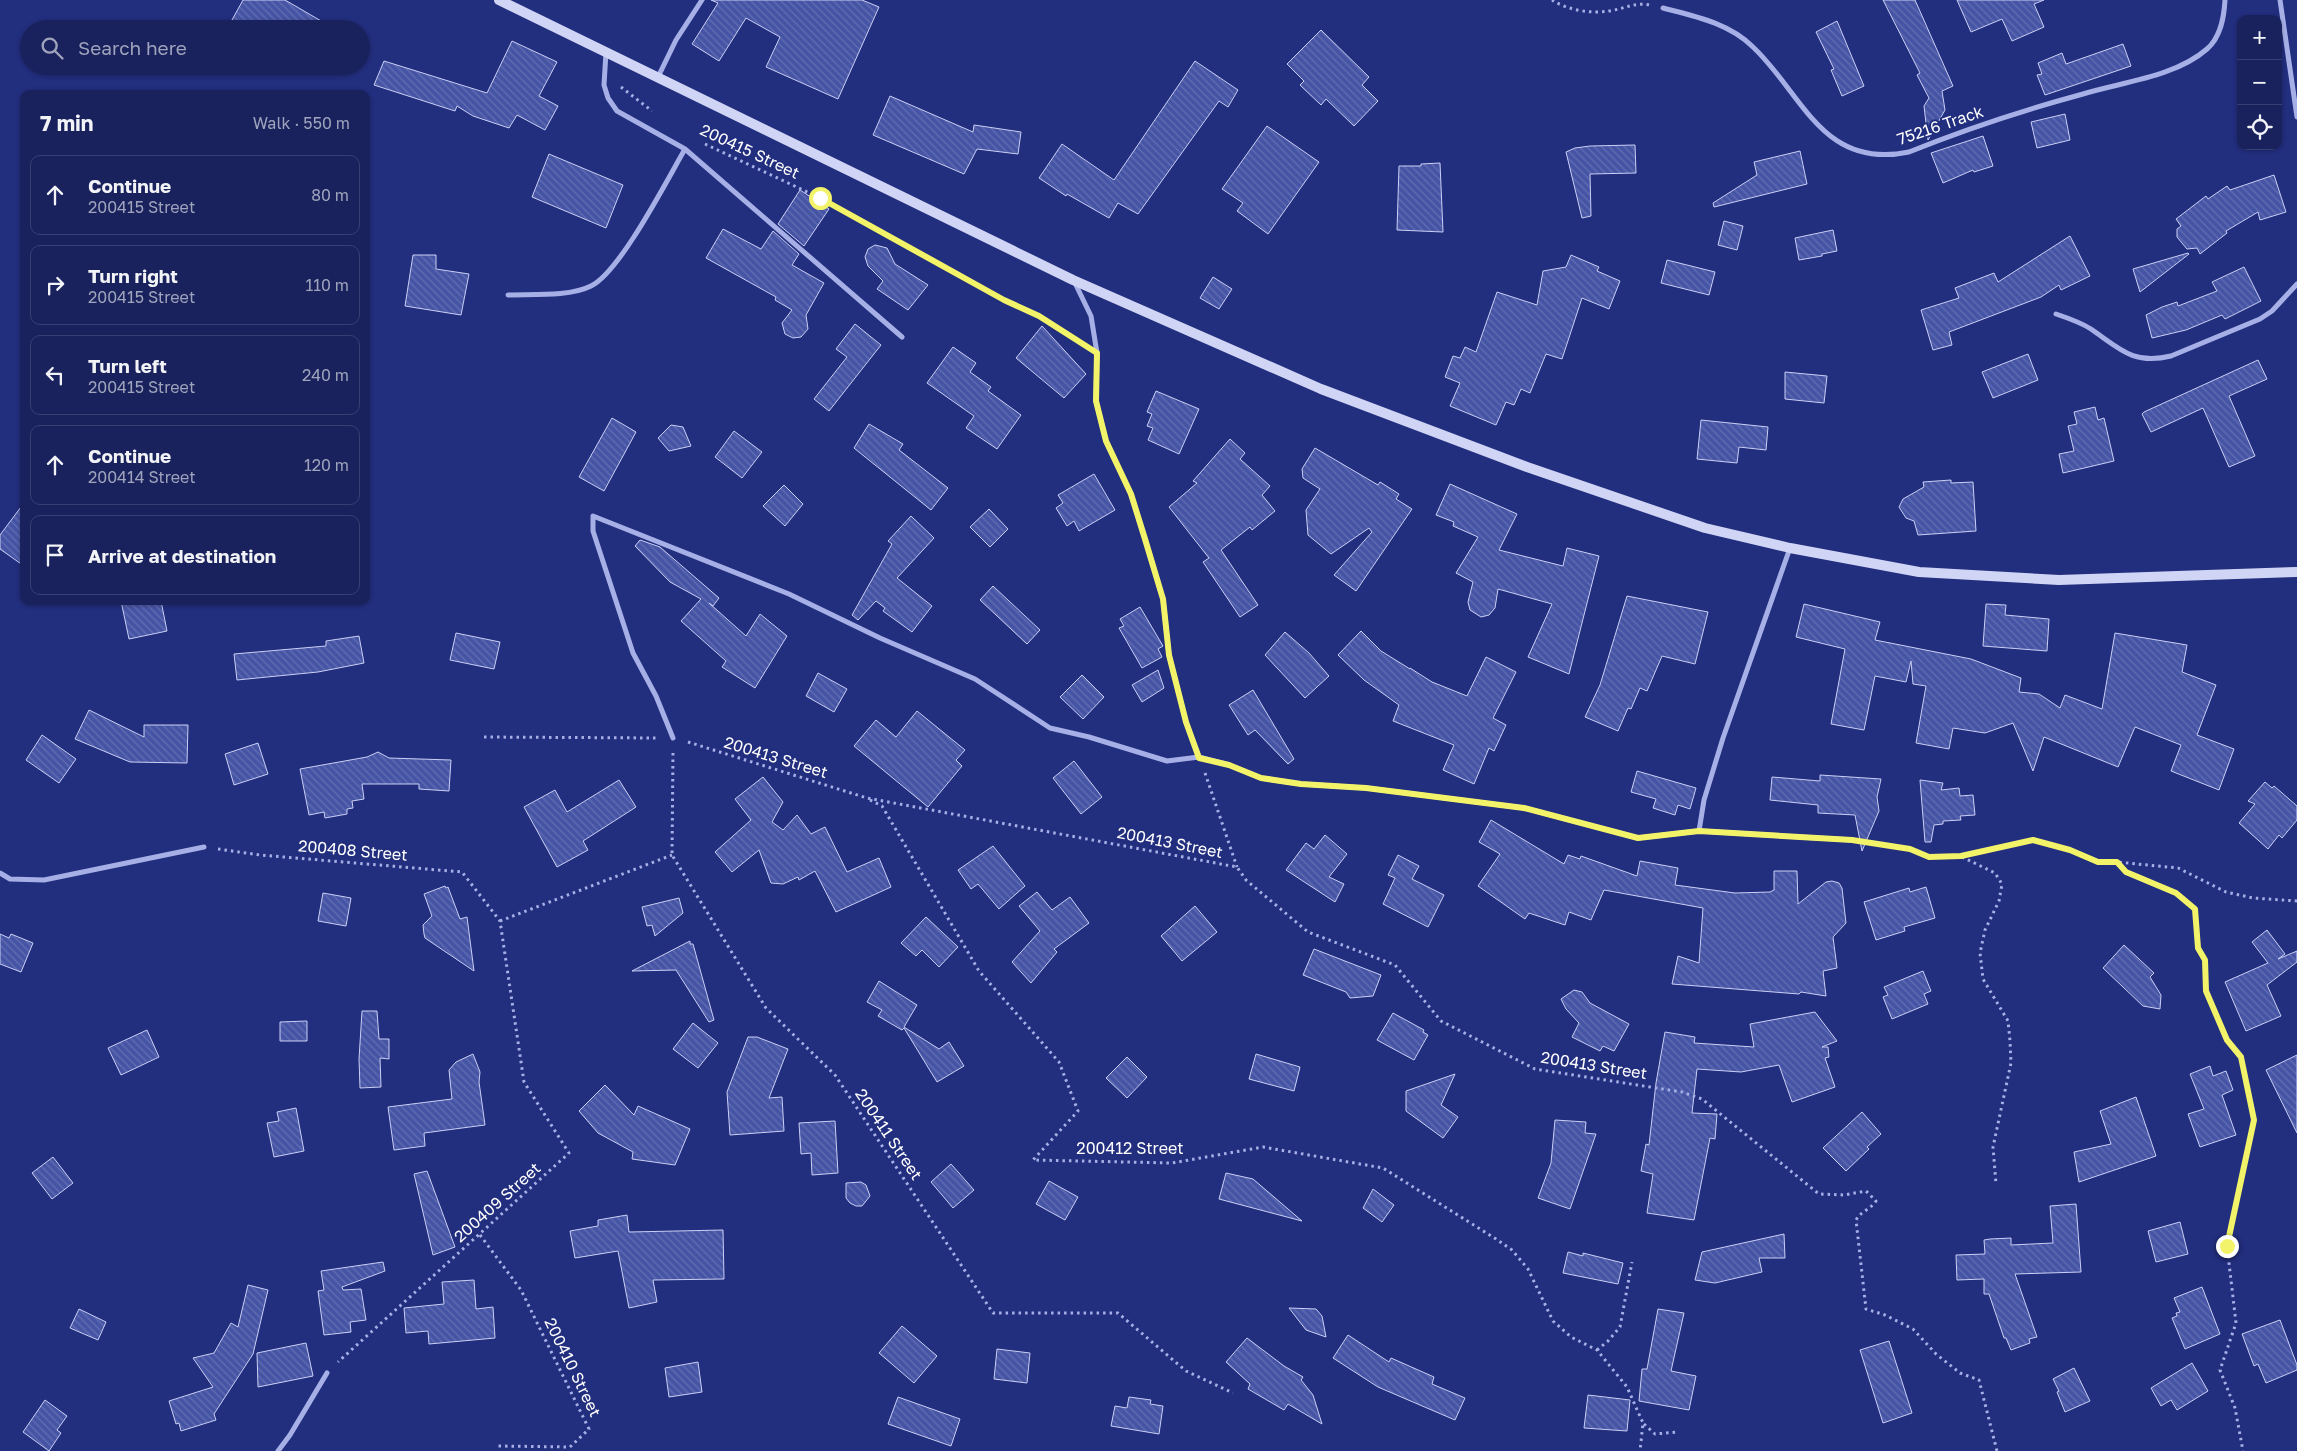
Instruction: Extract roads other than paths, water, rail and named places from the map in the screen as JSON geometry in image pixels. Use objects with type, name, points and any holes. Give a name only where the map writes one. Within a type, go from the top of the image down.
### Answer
[{"type":"street","points":[[499,0],[1073,280],[1321,389],[1527,467],[1705,528],[1790,548],[1919,572],[2059,580],[2297,572]]},
{"type":"street","points":[[658,77],[676,40],[702,0]]},
{"type":"street","name":"75216 Track","points":[[1663,8],[1720,25],[1752,46],[1809,118],[1830,136],[1868,153],[1896,154],[1909,152],[2011,114],[2165,72],[2191,59],[2207,49],[2212,43],[2219,33],[2224,17],[2225,0]]},
{"type":"street","points":[[2280,0],[2297,118]]},
{"type":"street","points":[[606,52],[604,85],[608,98],[617,111],[685,149],[902,338]]},
{"type":"street","points":[[508,295],[577,291],[592,286],[602,278],[637,233],[685,149]]},
{"type":"street","points":[[1073,280],[1091,316],[1097,353],[1096,401],[1106,441],[1131,494],[1163,599],[1169,655],[1186,722],[1199,758]]},
{"type":"street","points":[[2056,314],[2074,320],[2090,329],[2123,353],[2146,360],[2156,360],[2171,356],[2260,319],[2272,311],[2297,284]]},
{"type":"street","points":[[673,738],[656,696],[633,653],[593,530],[593,516],[789,594],[880,638],[975,679],[1050,728],[1167,761],[1199,758],[1229,765],[1261,778],[1301,784],[1366,788],[1524,808],[1638,838],[1699,831],[1852,840]]},
{"type":"street","points":[[1699,831],[1704,800],[1723,738],[1790,548]]},
{"type":"street","points":[[0,873],[10,878],[44,880],[204,847]]},
{"type":"street","points":[[278,1451],[290,1435],[327,1372]]}]
